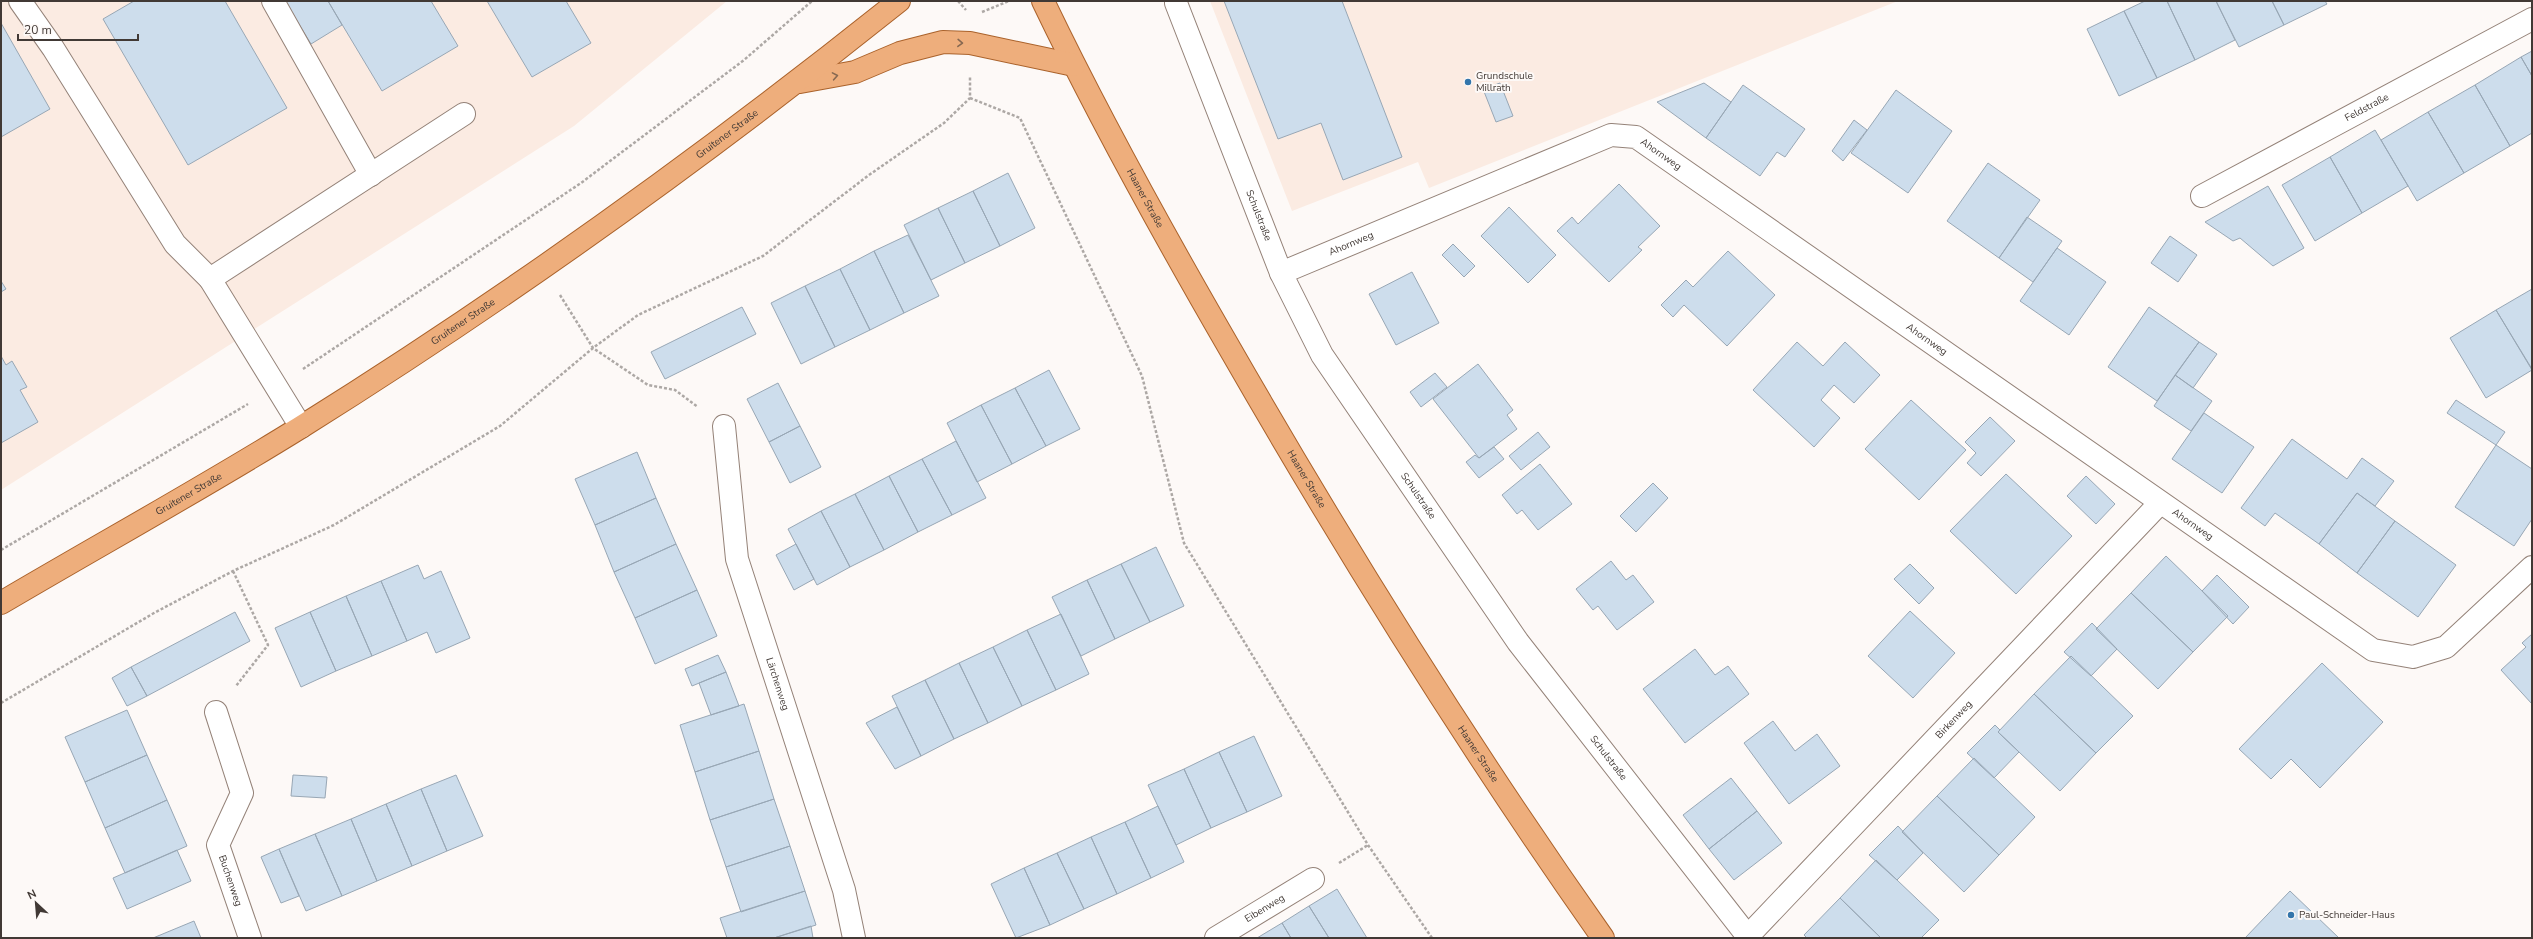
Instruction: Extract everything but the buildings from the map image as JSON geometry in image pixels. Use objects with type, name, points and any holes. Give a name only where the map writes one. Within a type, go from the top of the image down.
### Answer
[{"type":"main road","name":"Gruitener Straße","points":[[1,603],[301,427],[544,267],[797,83],[899,1]]},
{"type":"main road","name":"Haaner Straße","points":[[1043,1],[1135,184],[1292,458],[1414,656],[1540,848],[1603,938]]},
{"type":"main road","points":[[797,83],[855,72],[900,53],[943,42],[970,43],[1074,65]]},
{"type":"street","points":[[20,1],[53,48],[175,244],[210,279],[301,427]]},
{"type":"street","points":[[273,1],[371,175]]},
{"type":"street","name":"Schulstraße","points":[[1176,3],[1281,273],[1322,355],[1518,642],[1748,937]]},
{"type":"street","name":"Feldstraße","points":[[2202,196],[2532,18]]},
{"type":"street","points":[[210,279],[464,114]]},
{"type":"street","name":"Ahornweg","points":[[1281,273],[1611,135],[1636,137],[2373,650],[2413,657],[2446,647],[2532,567]]},
{"type":"street","name":"Lärchenweg","points":[[724,426],[737,559],[844,890],[854,938]]},
{"type":"street","name":"Birkenweg","points":[[1748,937],[2160,503]]},
{"type":"street","name":"Buchenweg","points":[[216,712],[242,793],[218,845],[250,938]]},
{"type":"street","name":"Eibenweg","points":[[1216,938],[1313,879]]},
{"type":"path","points":[[1,550],[277,387],[581,183],[744,60],[812,1]]},
{"type":"path","points":[[1,703],[154,613],[233,571],[334,525],[500,426],[593,348],[638,315],[763,256],[869,175],[944,124],[970,98],[970,16],[1009,1]]},
{"type":"path","points":[[970,98],[1020,118],[1142,376],[1184,543],[1368,845],[1432,938]]},
{"type":"path","points":[[544,267],[593,348],[648,385],[675,390],[724,426]]},
{"type":"path","points":[[216,712],[268,645],[233,571]]},
{"type":"shaded area","points":[[1,1],[727,1],[574,126],[1,490]]},
{"type":"shaded area","name":"Grundschule Millrath","points":[[1210,1],[1898,1],[1429,188],[1418,162],[1292,211]]},
{"type":"place","name":"Grundschule Millrath","points":[[1468,82]]},
{"type":"place","name":"Paul-Schneider-Haus","points":[[2291,915]]}]
